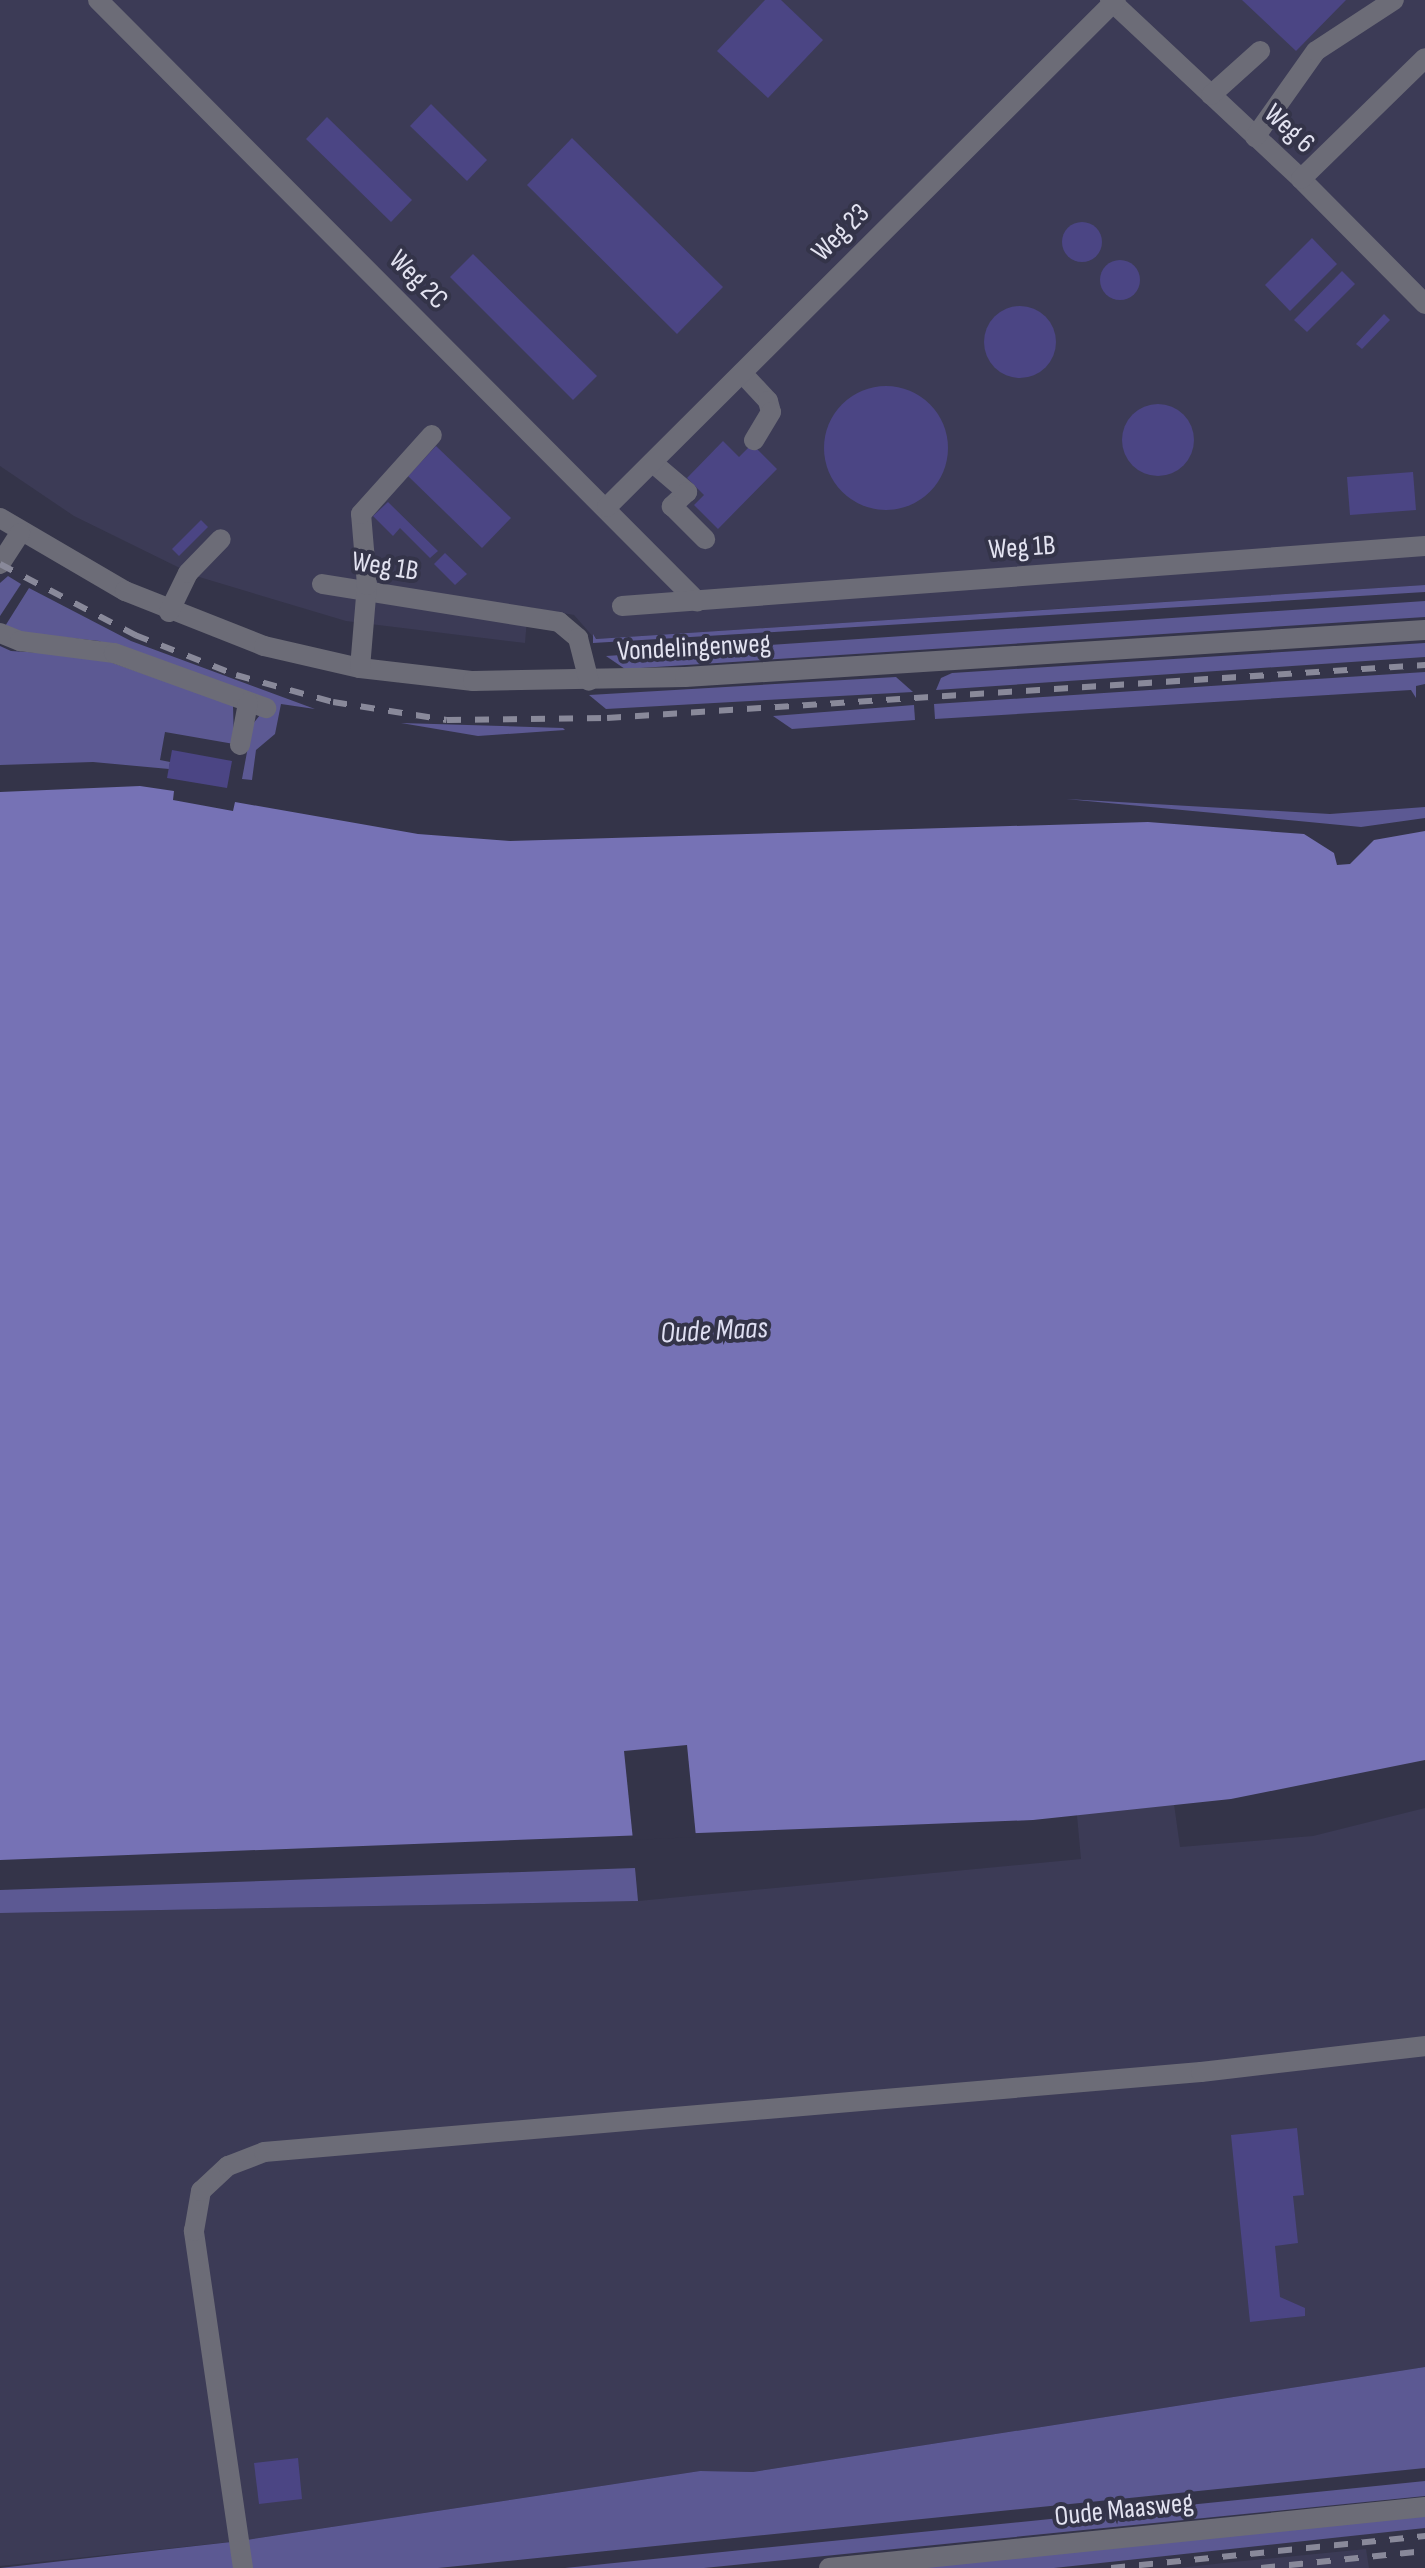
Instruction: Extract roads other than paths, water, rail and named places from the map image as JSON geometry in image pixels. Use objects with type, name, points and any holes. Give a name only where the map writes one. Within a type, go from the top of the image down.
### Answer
[{"type":"street","name":"Weg 2C","points":[[98,0],[607,507],[697,601]]},
{"type":"street","points":[[1255,137],[1316,51],[1394,0]]},
{"type":"street","name":"Weg 23","points":[[607,507],[1113,1]]},
{"type":"street","name":"Weg 6","points":[[1113,1],[1301,179],[1425,304]]},
{"type":"street","points":[[1211,95],[1260,51]]},
{"type":"street","points":[[1301,179],[1425,58]]},
{"type":"street","points":[[742,373],[768,401],[771,412],[754,440]]},
{"type":"street","points":[[360,668],[367,592],[361,514],[432,435]]},
{"type":"street","points":[[653,463],[687,492],[672,506],[705,539]]},
{"type":"street","name":"Vondelingenweg","points":[[0,518],[20,533],[169,612],[264,646],[360,668],[473,681],[589,681],[1425,630]]},
{"type":"street","points":[[0,564],[20,533]]},
{"type":"street","points":[[169,612],[188,573],[221,539]]},
{"type":"street","name":"Weg 1B","points":[[622,606],[1425,546]]},
{"type":"street","name":"Weg 1B","points":[[322,584],[559,622],[578,638],[589,681]]},
{"type":"street","points":[[0,633],[20,641],[114,653],[257,706],[240,745]]},
{"type":"street","points":[[243,2568],[194,2231],[201,2191],[228,2166],[264,2152],[1201,2072],[1425,2046]]},
{"type":"street","name":"Oude Maasweg","points":[[829,2568],[1425,2507]]},
{"type":"water","name":"Oude Maas","points":[[140,786],[174,791],[173,800],[233,811],[235,802],[418,834],[510,841],[1148,822],[1304,834],[1334,853],[1337,865],[1350,864],[1374,840],[1425,831],[1425,1760],[1231,1799],[1033,1820],[0,1860],[0,792]]},
{"type":"railway","points":[[0,564],[135,635],[236,675],[333,702],[447,720],[607,718],[1425,665]]},
{"type":"railway","points":[[1111,2568],[1425,2536]]},
{"type":"railway","points":[[1261,2568],[1425,2551]]}]
